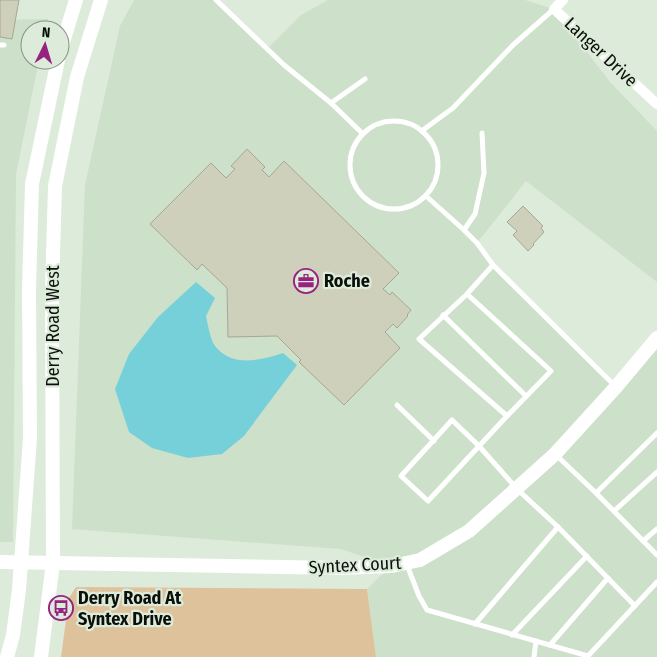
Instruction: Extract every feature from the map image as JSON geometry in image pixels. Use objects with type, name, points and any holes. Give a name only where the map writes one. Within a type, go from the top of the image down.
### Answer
[{"type":"main road","points":[[70,20],[76,0]]},
{"type":"main road","name":"Derry Road West","points":[[41,657],[53,563],[52,290],[55,186],[77,77],[101,0]]},
{"type":"main road","name":"Derry Road West","points":[[7,657],[13,635],[21,562],[30,438],[28,290],[32,184],[56,70]]},
{"type":"main road","name":"Syntex Court","points":[[0,562],[341,568],[392,566],[420,560],[469,531],[555,454],[616,387],[657,338]]},
{"type":"street","name":"Langer Drive","points":[[563,0],[554,10],[657,104]]},
{"type":"lane","points":[[216,0],[363,134]]},
{"type":"lane","points":[[422,130],[454,108],[513,45],[554,10]]},
{"type":"lane","points":[[330,103],[365,79]]},
{"type":"lane","points":[[392,120],[403,121],[422,130],[431,139],[437,150],[439,162],[438,175],[426,196],[415,204],[402,208],[388,208],[374,204],[363,196],[355,185],[350,172],[350,158],[354,145],[363,134],[381,122],[392,120]]},
{"type":"lane","points":[[464,230],[475,214],[484,173],[482,134]]},
{"type":"lane","points":[[426,196],[477,243],[493,264],[616,387]]},
{"type":"lane","points":[[493,264],[467,294],[419,339],[507,416]]},
{"type":"lane","points":[[467,294],[551,371],[507,416],[479,446],[428,501],[402,476],[452,420],[479,446],[517,489],[558,527],[635,606]]},
{"type":"lane","points":[[443,316],[526,396]]},
{"type":"lane","points":[[397,405],[434,441]]},
{"type":"lane","points":[[596,494],[657,433]]},
{"type":"lane","points":[[555,454],[657,555]]},
{"type":"lane","points":[[614,511],[657,472]]},
{"type":"lane","points":[[475,624],[558,527]]},
{"type":"lane","points":[[644,541],[657,529]]},
{"type":"lane","points":[[512,635],[586,556]]},
{"type":"lane","points":[[406,563],[419,596],[427,610],[588,656],[657,582]]},
{"type":"lane","points":[[550,645],[608,578]]},
{"type":"lane","points":[[534,657],[536,641]]},
{"type":"shaded area","points":[[134,0],[216,0],[268,48],[301,15],[328,0],[525,0],[554,9],[610,82],[657,131],[657,282],[526,181],[477,243],[493,265],[616,387],[657,338],[657,657],[376,657],[367,589],[391,566],[341,549],[72,529],[85,185],[120,26]]},
{"type":"shaded area","points":[[48,19],[20,20],[20,70],[37,70],[16,174],[13,542],[0,542],[0,20]]},
{"type":"shaded area","points":[[76,587],[367,589],[376,657],[61,657],[69,598]]},
{"type":"water","points":[[196,282],[215,298],[206,316],[212,340],[222,353],[238,360],[256,360],[283,353],[297,365],[244,436],[222,454],[188,458],[152,448],[129,432],[115,389],[129,354],[158,317]]},
{"type":"building","points":[[0,0],[19,0],[12,39],[0,37]]},
{"type":"building","name":"Roche","points":[[247,149],[265,167],[262,170],[269,177],[284,161],[399,273],[383,289],[390,295],[392,292],[411,310],[397,328],[393,324],[385,332],[400,348],[344,405],[299,362],[301,360],[277,336],[228,337],[227,288],[202,264],[197,270],[150,224],[211,163],[226,178],[235,169],[231,166]]},
{"type":"building","points":[[523,206],[543,226],[541,228],[544,232],[528,251],[513,235],[517,231],[507,222]]},
{"type":"place","name":"Roche","points":[[306,281]]},
{"type":"place","name":"Derry Road At Syntex Drive","points":[[61,608]]}]
